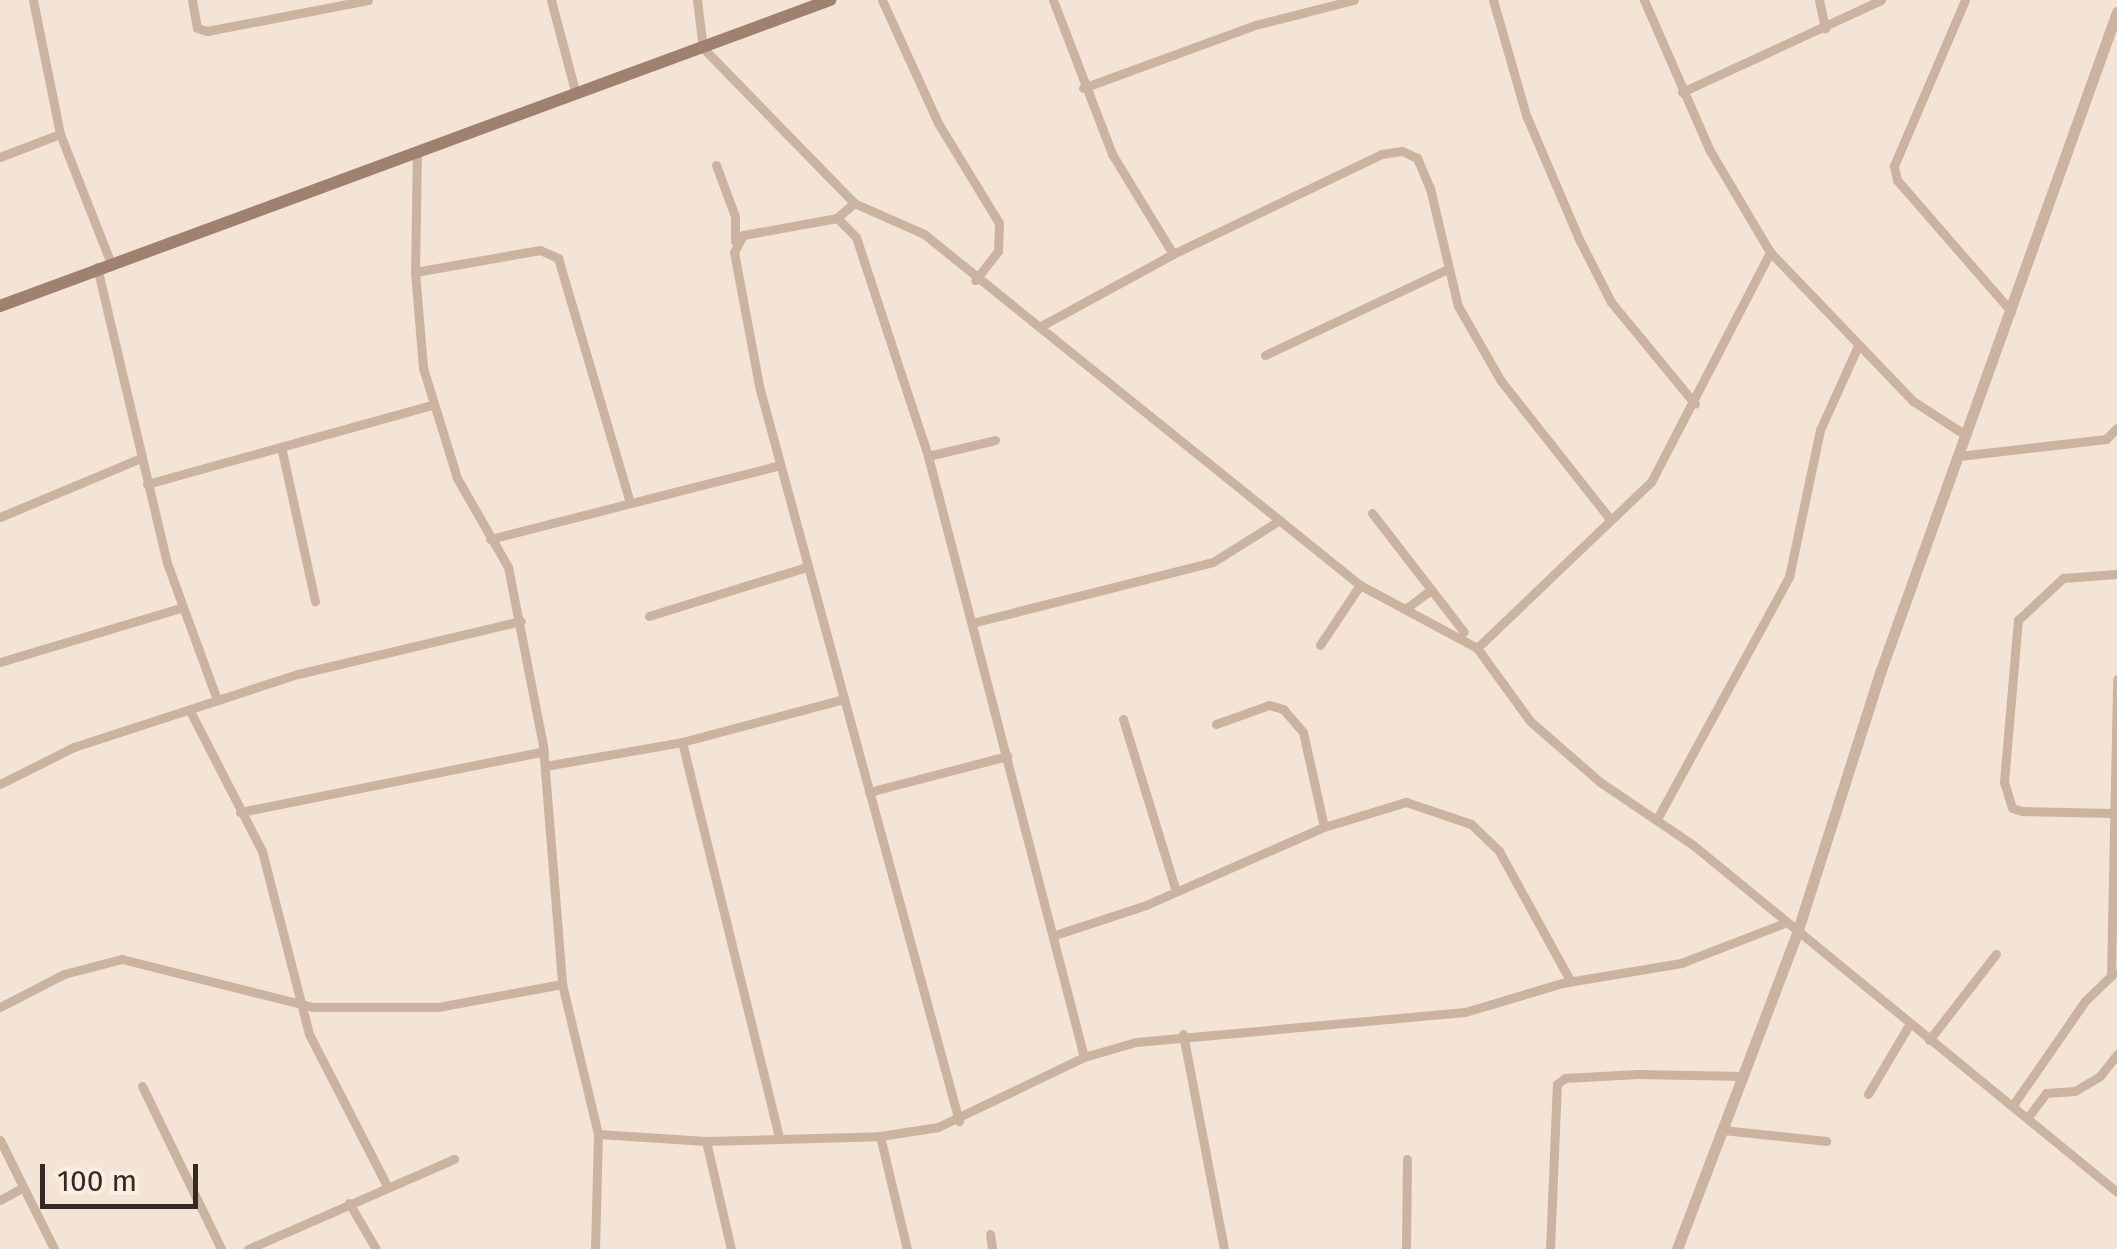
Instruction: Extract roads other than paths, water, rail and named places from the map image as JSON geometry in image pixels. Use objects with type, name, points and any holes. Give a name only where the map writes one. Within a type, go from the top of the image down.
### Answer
[{"type":"main road","points":[[0,306],[417,148],[830,0]]},
{"type":"street","points":[[33,0],[60,134],[103,264],[141,458],[180,608],[217,700]]},
{"type":"street","points":[[192,0],[197,28],[206,31],[366,0]]},
{"type":"street","points":[[551,0],[575,91]]},
{"type":"street","points":[[697,0],[703,48],[854,203],[924,234],[975,280],[1041,326],[1360,584],[1477,648],[1530,721],[1600,782],[1658,819],[1796,936],[2013,1105],[2117,1192]]},
{"type":"street","points":[[882,0],[938,123],[999,223],[998,251],[975,280]]},
{"type":"street","points":[[1053,0],[1083,88],[1112,154],[1173,254]]},
{"type":"street","points":[[1083,88],[1254,25],[1354,0]]},
{"type":"street","points":[[1493,0],[1526,115],[1578,238],[1611,302],[1695,404]]},
{"type":"street","points":[[1644,0],[1682,92],[1770,252],[1857,348],[1913,401],[1964,434]]},
{"type":"street","points":[[1819,0],[1826,28]]},
{"type":"street","points":[[1682,92],[1881,0]]},
{"type":"street","points":[[1966,0],[1894,166],[1897,180],[2011,311]]},
{"type":"street","points":[[1678,1249],[1796,936],[1964,434],[2117,12]]},
{"type":"street","points":[[0,157],[60,134]]},
{"type":"street","points":[[417,148],[415,272],[431,405],[457,478],[508,567],[544,750],[562,984],[598,1134],[595,1249]]},
{"type":"street","points":[[1041,326],[1173,254],[1382,154],[1402,151],[1417,158],[1430,188],[1458,306],[1501,381],[1610,519]]},
{"type":"street","points":[[716,165],[735,216],[735,241],[780,465],[959,1121]]},
{"type":"street","points":[[735,241],[837,218],[854,203]]},
{"type":"street","points":[[837,218],[856,237],[928,456],[1056,934],[1084,1057]]},
{"type":"street","points":[[415,272],[540,250],[558,258],[630,503]]},
{"type":"street","points":[[1477,648],[1651,482],[1695,404],[1770,252]]},
{"type":"street","points":[[1265,355],[1448,268]]},
{"type":"street","points":[[1658,819],[1789,577],[1820,430],[1833,388],[1857,348]]},
{"type":"street","points":[[148,484],[282,451],[431,405]]},
{"type":"street","points":[[1959,456],[2106,439],[2117,428]]},
{"type":"street","points":[[928,456],[995,440]]},
{"type":"street","points":[[282,451],[315,602]]},
{"type":"street","points":[[0,517],[141,458]]},
{"type":"street","points":[[490,539],[780,465]]},
{"type":"street","points":[[1372,513],[1429,592],[1464,632]]},
{"type":"street","points":[[972,623],[1213,562],[1280,520]]},
{"type":"street","points":[[649,616],[806,567]]},
{"type":"street","points":[[2113,820],[2012,808],[2004,782],[2018,620],[2063,578],[2117,574]]},
{"type":"street","points":[[1320,645],[1360,584]]},
{"type":"street","points":[[1408,607],[1429,592]]},
{"type":"street","points":[[0,662],[180,608]]},
{"type":"street","points":[[0,784],[74,747],[217,700],[375,654],[521,621]]},
{"type":"street","points":[[2013,1105],[2085,1001],[2114,973],[2117,679]]},
{"type":"street","points":[[546,766],[682,742],[844,699]]},
{"type":"street","points":[[1216,724],[1269,706],[1283,709],[1304,732],[1324,827]]},
{"type":"street","points":[[190,711],[262,851],[309,1034],[387,1186]]},
{"type":"street","points":[[1123,719],[1176,891]]},
{"type":"street","points":[[682,742],[763,1052],[779,1137]]},
{"type":"street","points":[[240,812],[544,750]]},
{"type":"street","points":[[870,792],[1008,756]]},
{"type":"street","points":[[1056,934],[1176,891],[1324,827],[1406,802],[1471,824],[1508,864],[1571,982]]},
{"type":"street","points":[[598,1134],[706,1141],[880,1136],[959,1121],[1084,1057],[1183,1034],[1392,1022],[1466,1012],[1571,982],[1681,963],[1782,924]]},
{"type":"street","points":[[1929,1040],[1996,954]]},
{"type":"street","points":[[0,1007],[64,974],[122,959],[302,1005],[438,1007],[562,984]]},
{"type":"street","points":[[1868,1094],[1909,1025]]},
{"type":"street","points":[[1183,1034],[1224,1249]]},
{"type":"street","points":[[2028,1117],[2046,1093],[2075,1091],[2100,1076],[2117,1054]]},
{"type":"street","points":[[1550,1249],[1557,1084],[1565,1078],[1638,1074],[1743,1076]]},
{"type":"street","points":[[142,1086],[222,1249]]},
{"type":"street","points":[[1723,1130],[1826,1142]]},
{"type":"street","points":[[880,1136],[907,1249]]},
{"type":"street","points":[[0,1140],[54,1249]]},
{"type":"street","points":[[706,1141],[731,1249]]},
{"type":"street","points":[[248,1249],[454,1159]]},
{"type":"street","points":[[1406,1249],[1407,1159]]},
{"type":"street","points":[[0,1200],[23,1187]]},
{"type":"street","points":[[349,1203],[376,1249]]},
{"type":"street","points":[[990,1234],[992,1249]]}]
